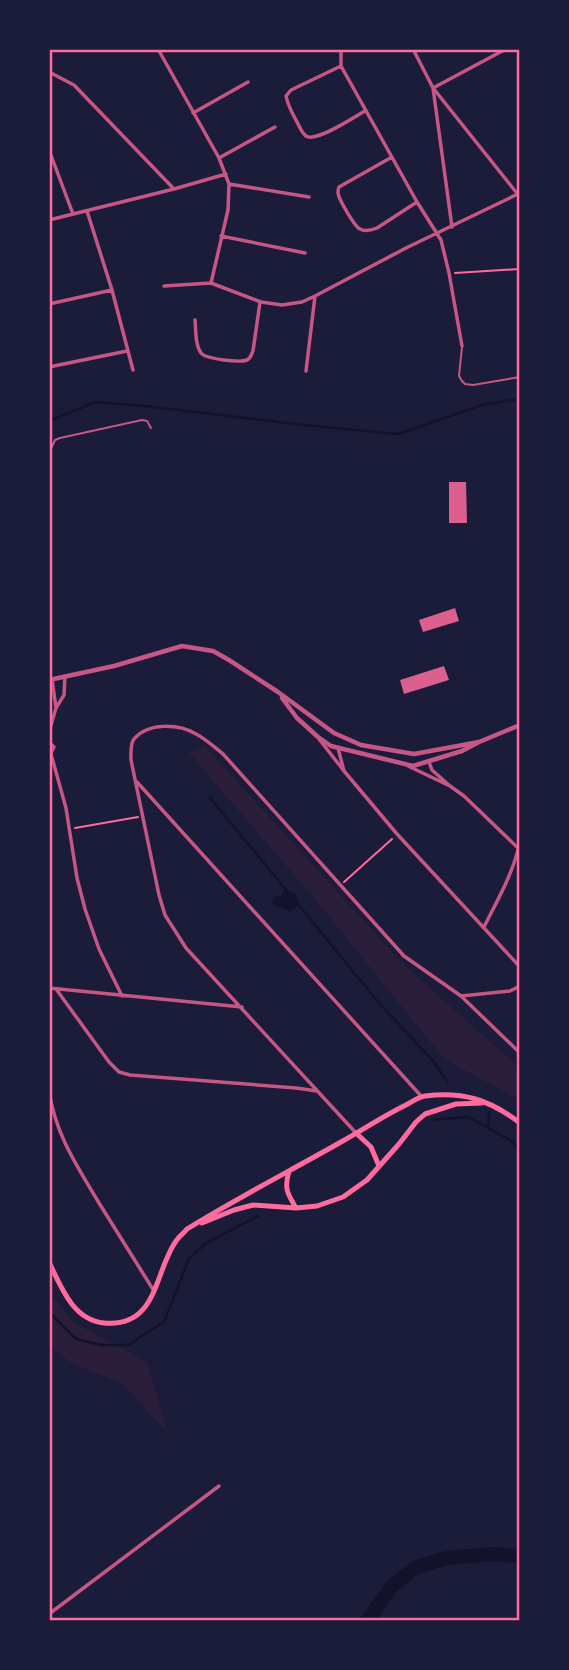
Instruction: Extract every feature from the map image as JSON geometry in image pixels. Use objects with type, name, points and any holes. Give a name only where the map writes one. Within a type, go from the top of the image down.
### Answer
[{"type":"main road","points":[[49,1262],[75,1308],[86,1318],[113,1324],[124,1322],[137,1316],[145,1308],[176,1240],[187,1229],[376,1120],[422,1097],[457,1096],[489,1103],[520,1123]]},
{"type":"main road","points":[[187,1229],[253,1205],[296,1208],[317,1206],[343,1197],[366,1180],[425,1114],[456,1104],[489,1103]]},
{"type":"main road","points":[[356,1133],[371,1147],[379,1166]]},
{"type":"main road","points":[[289,1171],[286,1192],[296,1208]]},
{"type":"main road","points":[[49,1270],[58,1281]]},
{"type":"street","points":[[158,49],[219,158],[229,184],[228,210],[211,283]]},
{"type":"street","points":[[164,286],[211,283],[261,302],[292,304],[315,296],[406,248],[519,195],[433,88],[413,49]]},
{"type":"street","points":[[433,88],[506,49]]},
{"type":"street","points":[[339,50],[341,66],[365,111],[417,202],[438,233],[450,273],[462,346]]},
{"type":"street","points":[[341,66],[291,90],[286,96],[288,105],[306,136],[312,138],[365,111]]},
{"type":"street","points":[[49,72],[74,85],[174,189]]},
{"type":"street","points":[[193,113],[248,82]]},
{"type":"street","points":[[433,88],[452,227]]},
{"type":"street","points":[[219,158],[275,127]]},
{"type":"street","points":[[49,150],[73,214]]},
{"type":"street","points":[[392,157],[339,187],[341,201],[357,228],[362,230],[377,228],[417,202]]},
{"type":"street","points":[[49,220],[226,174]]},
{"type":"street","points":[[229,184],[309,197]]},
{"type":"street","points":[[87,211],[133,370]]},
{"type":"street","points":[[221,236],[305,253]]},
{"type":"street","points":[[49,304],[112,290]]},
{"type":"street","points":[[306,371],[315,296]]},
{"type":"street","points":[[195,320],[199,349],[203,355],[246,360],[253,351],[261,302]]},
{"type":"street","points":[[49,366],[127,351]]},
{"type":"street","points":[[56,708],[50,679],[114,666],[182,646],[213,651],[278,692],[330,730],[361,745],[417,753],[479,742]]},
{"type":"street","points":[[49,732],[56,708],[64,695],[65,676]]},
{"type":"street","points":[[278,692],[297,718],[331,746],[413,766],[462,751],[520,725]]},
{"type":"street","points":[[356,1133],[186,948],[165,915],[131,760],[133,739],[141,733],[155,727],[183,728],[195,732],[223,754],[404,956],[461,996],[520,1052]]},
{"type":"street","points":[[318,737],[322,730],[330,730]]},
{"type":"street","points":[[318,737],[397,834],[520,967]]},
{"type":"street","points":[[331,746],[342,745],[342,737]]},
{"type":"street","points":[[49,742],[54,747],[50,754],[66,808],[77,878],[85,909],[93,936],[121,996]]},
{"type":"street","points":[[338,748],[344,771]]},
{"type":"street","points":[[403,752],[401,757],[407,765],[450,786]]},
{"type":"street","points":[[417,753],[423,761],[421,764]]},
{"type":"street","points":[[429,762],[432,770],[519,848]]},
{"type":"street","points":[[135,780],[422,1097]]},
{"type":"street","points":[[484,927],[506,885],[520,841]]},
{"type":"street","points":[[461,996],[510,992],[520,986]]},
{"type":"street","points":[[49,988],[242,1007]]},
{"type":"street","points":[[57,989],[109,1062],[120,1072],[317,1091]]},
{"type":"street","points":[[49,1090],[59,1131],[74,1162],[154,1292]]},
{"type":"street","points":[[49,1614],[219,1486]]},
{"type":"lane","points":[[462,346],[459,376],[465,384],[520,377]]},
{"type":"lane","points":[[50,451],[55,440],[60,438],[142,420],[151,428]]},
{"type":"path","points":[[450,273],[520,269]]},
{"type":"path","points":[[69,829],[143,816]]},
{"type":"path","points":[[341,885],[397,834]]},
{"type":"shaded area","points":[[204,745],[404,965],[520,1068],[520,1096],[516,1098],[444,1059],[319,904],[189,753]]},
{"type":"shaded area","points":[[285,891],[293,892],[298,899],[294,909],[288,910],[272,903],[274,897]]},
{"type":"shaded area","points":[[49,1291],[73,1322],[147,1362],[168,1433],[121,1383],[73,1364],[49,1347]]},
{"type":"building","points":[[449,482],[466,482],[467,523],[449,523]]},
{"type":"building","points":[[455,608],[459,621],[423,632],[419,620]]},
{"type":"building","points":[[444,666],[449,680],[404,694],[400,680]]},
{"type":"waterway","points":[[49,421],[95,402],[398,434],[485,404],[520,399]]},
{"type":"waterway","points":[[210,798],[288,892]]},
{"type":"waterway","points":[[297,903],[379,1003],[434,1062],[447,1082]]},
{"type":"waterway","points":[[488,1128],[489,1113]]},
{"type":"waterway","points":[[432,1120],[468,1117],[510,1140],[520,1150]]},
{"type":"waterway","points":[[49,1312],[76,1339],[101,1345],[128,1345],[164,1322],[189,1259],[206,1243],[258,1216]]},
{"type":"waterway","points":[[367,1621],[392,1586],[416,1567],[447,1558],[493,1554],[520,1556]]}]
